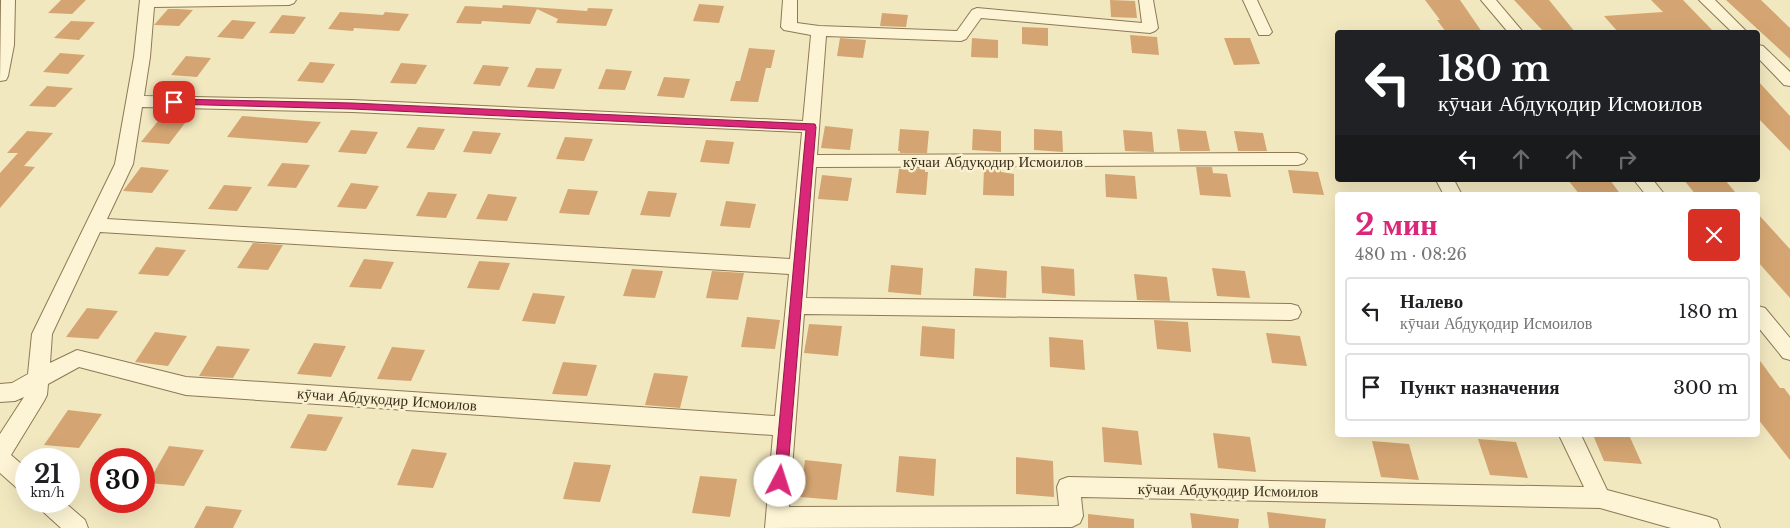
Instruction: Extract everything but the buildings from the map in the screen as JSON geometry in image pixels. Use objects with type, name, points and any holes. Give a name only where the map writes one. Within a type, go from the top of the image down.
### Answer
[{"type":"street","points":[[0,76],[6,45],[8,0]]},
{"type":"street","points":[[0,454],[37,395],[42,334],[124,164],[142,58],[147,2],[289,0]]},
{"type":"street","points":[[790,0],[788,27],[819,32],[961,36],[977,14],[1150,28],[1146,0]]},
{"type":"street","points":[[1250,0],[1264,32]]},
{"type":"street","points":[[1488,0],[1514,30]]},
{"type":"street","points":[[1706,0],[1738,30]]},
{"type":"street","name":"кӯчаи Абдуқодир Исмоилов","points":[[819,32],[777,523],[1072,516],[1068,487],[1600,498],[1710,528]]},
{"type":"street","points":[[1760,52],[1790,81]]},
{"type":"street","points":[[134,101],[352,106],[811,127]]},
{"type":"street","name":"кӯчаи Абдуқодир Исмоилов","points":[[808,162],[1298,159]]},
{"type":"street","points":[[1645,182],[1653,192]]},
{"type":"street","points":[[94,225],[799,267]]},
{"type":"street","points":[[796,306],[1291,312]]},
{"type":"street","points":[[1760,316],[1790,352]]},
{"type":"street","name":"кӯчаи Абдуқодир Исмоилов","points":[[0,393],[15,392],[77,358],[186,386],[785,426]]},
{"type":"street","points":[[1571,437],[1600,498]]},
{"type":"street","points":[[0,459],[15,472]]},
{"type":"street","points":[[60,513],[77,528]]},
{"type":"route","points":[[174,102],[352,106],[811,127],[780,481]]}]
